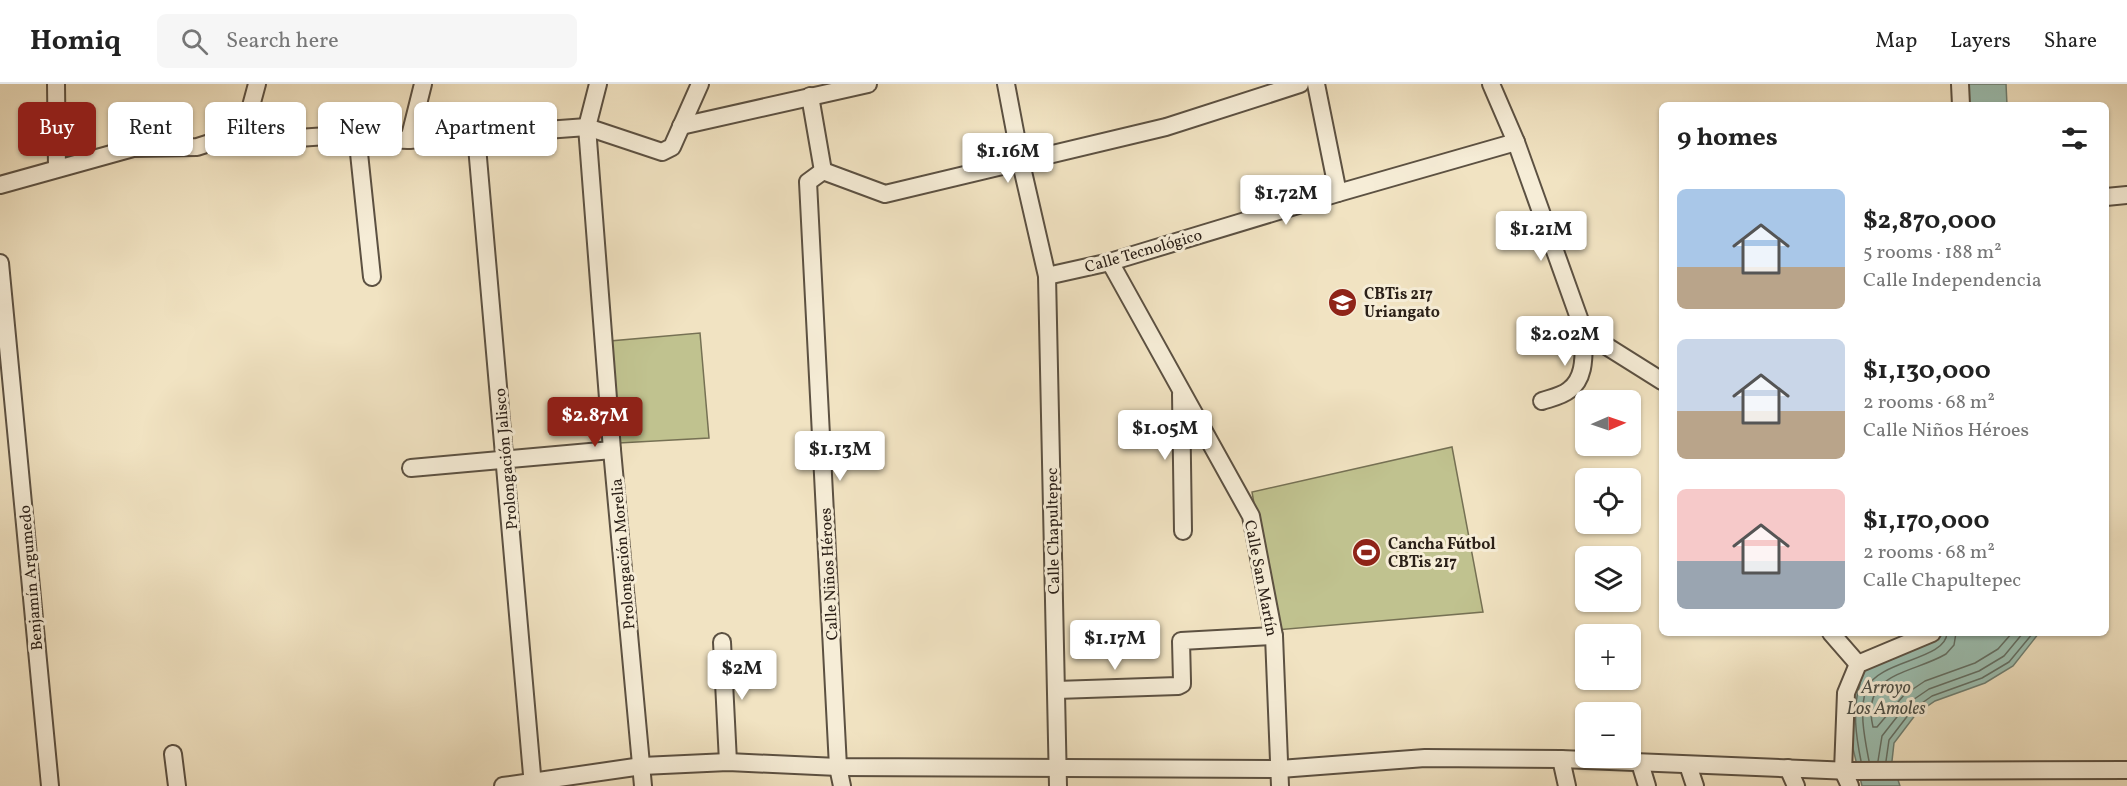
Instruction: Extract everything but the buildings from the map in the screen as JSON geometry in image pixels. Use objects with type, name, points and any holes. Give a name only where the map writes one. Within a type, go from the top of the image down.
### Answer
[{"type":"street","points":[[56,84],[57,168]]},
{"type":"street","points":[[252,102],[257,84]]},
{"type":"street","points":[[409,140],[423,84]]},
{"type":"street","name":"Prolongación Morelia","points":[[598,84],[587,127],[612,450],[643,786]]},
{"type":"street","points":[[557,129],[587,127],[662,152],[672,147],[700,84]]},
{"type":"street","points":[[681,126],[868,84]]},
{"type":"street","name":"Calle Chapultepec","points":[[1006,84],[1021,163],[1047,276],[1058,778]]},
{"type":"street","points":[[810,96],[823,171],[885,194],[1166,127],[1300,84]]},
{"type":"street","points":[[1316,84],[1338,192]]},
{"type":"street","points":[[1491,84],[1516,142],[1584,332],[1582,369],[1578,381],[1568,392],[1542,401]]},
{"type":"street","points":[[1960,84],[1961,102]]},
{"type":"street","points":[[402,140],[414,140]]},
{"type":"street","name":"Calle Tecnológico","points":[[1047,276],[1110,261],[1338,192],[1516,142]]},
{"type":"street","points":[[0,185],[133,148],[197,147],[205,144]]},
{"type":"street","points":[[359,156],[372,277]]},
{"type":"street","name":"Prolongación Jalisco","points":[[478,156],[533,784]]},
{"type":"street","name":"Calle Niños Héroes","points":[[823,171],[808,182],[838,767],[842,786]]},
{"type":"street","points":[[2109,197],[2127,195]]},
{"type":"street","name":"Calle San Martín","points":[[1110,261],[1251,516],[1274,636],[1280,778]]},
{"type":"street","name":"Benjamín Argumedo","points":[[0,263],[50,786]]},
{"type":"street","points":[[1584,332],[1659,379]]},
{"type":"street","points":[[1181,390],[1183,531]]},
{"type":"street","points":[[411,468],[612,450]]},
{"type":"street","points":[[1056,690],[1178,686],[1182,684],[1181,641],[1274,636]]},
{"type":"street","points":[[1834,636],[1858,664]]},
{"type":"street","points":[[1848,776],[1845,693],[1858,664],[1925,636]]},
{"type":"street","points":[[722,642],[728,762]]},
{"type":"street","points":[[173,754],[177,786]]},
{"type":"street","points":[[503,786],[533,784],[642,766],[728,762],[1058,778],[1280,778],[1425,758],[1575,760]]},
{"type":"street","points":[[1561,759],[1567,786]]},
{"type":"street","points":[[1641,763],[1788,768],[1848,776],[2127,770]]},
{"type":"street","points":[[1688,765],[1695,786]]},
{"type":"street","points":[[1641,766],[1647,786]]},
{"type":"street","points":[[1788,768],[1796,786]]},
{"type":"green space","points":[[700,333],[709,438],[619,443],[610,341]]},
{"type":"green space","name":"Cancha Fútbol CBTis 217","points":[[1452,447],[1483,612],[1276,630],[1252,492]]},
{"type":"water","points":[[1966,84],[2006,84],[2007,102],[1967,102]]},
{"type":"water","name":"Arroyo Los Amoles","points":[[1933,636],[2037,636],[2013,666],[1985,683],[1935,701],[1916,714],[1894,743],[1892,761],[1900,786],[1862,786],[1850,736],[1855,681],[1864,668]]},
{"type":"place","name":"CBTis 217 Uriangato","points":[[1343,302]]},
{"type":"place","name":"Cancha Fútbol CBTis 217","points":[[1367,552]]}]
